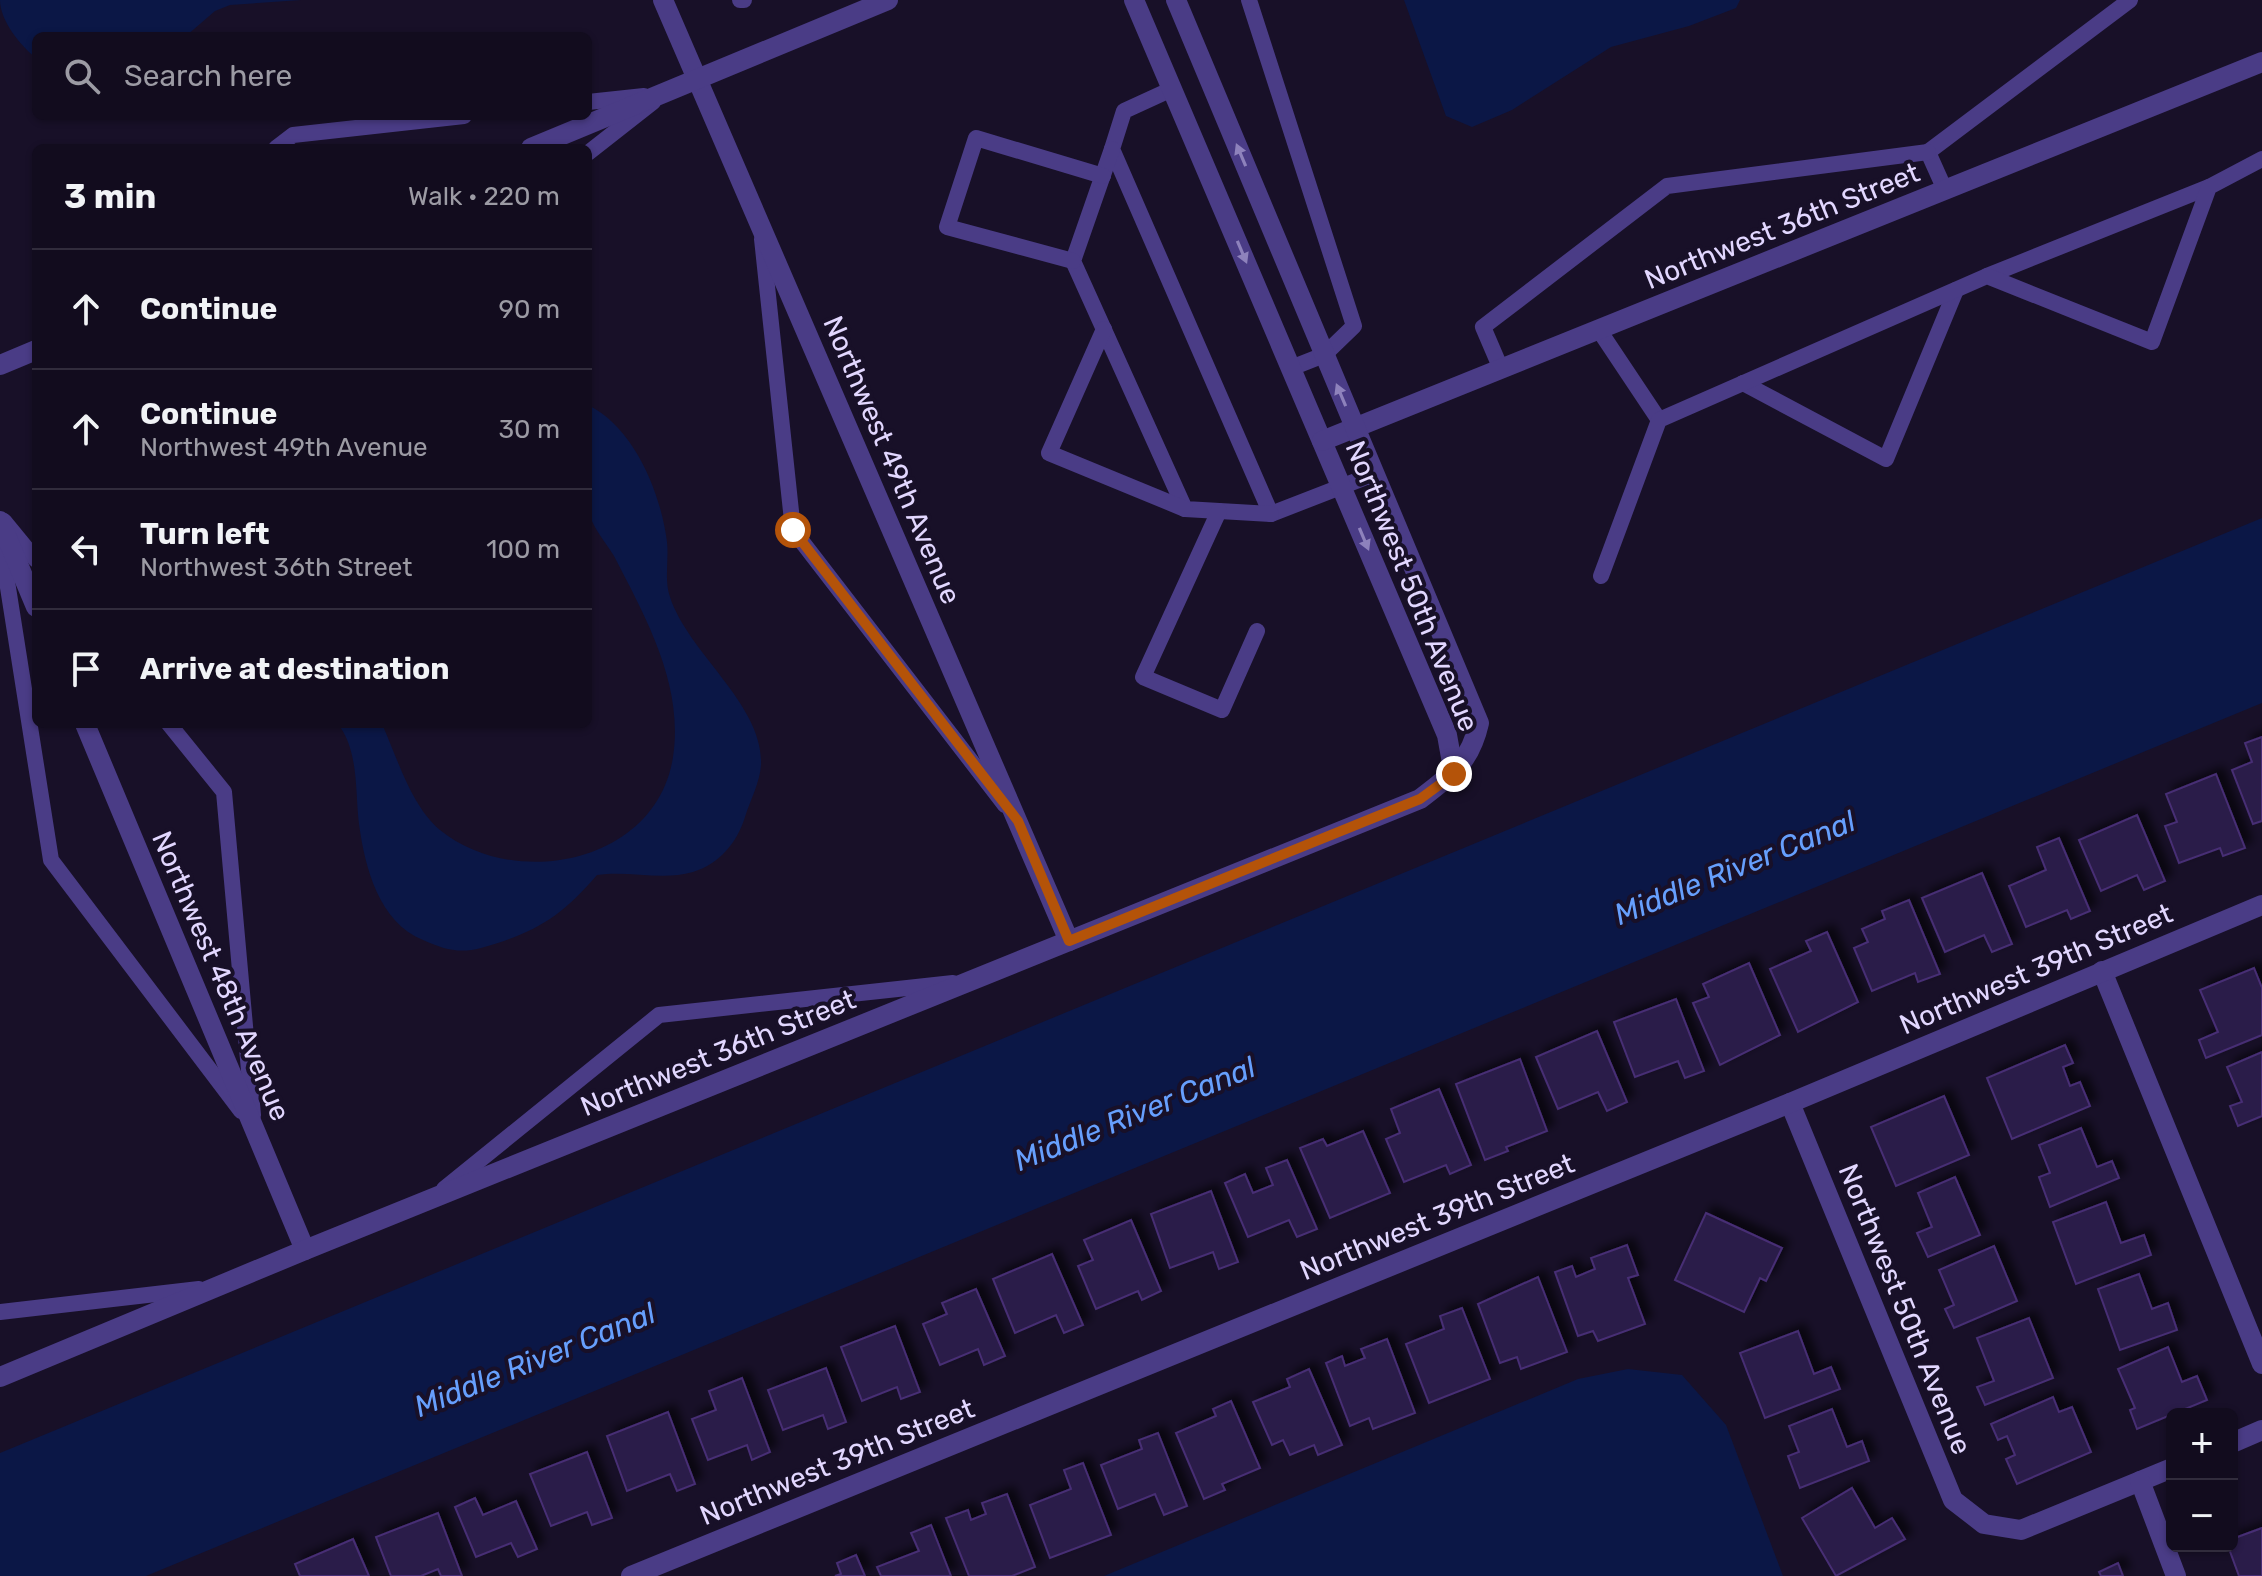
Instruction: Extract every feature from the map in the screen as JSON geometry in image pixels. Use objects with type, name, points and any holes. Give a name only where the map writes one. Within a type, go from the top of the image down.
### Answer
[{"type":"street","name":"Northwest 49th Avenue","points":[[663,0],[1069,941]]},
{"type":"street","points":[[541,144],[888,0]]},
{"type":"street","name":"Northwest 50th Avenue","points":[[1134,0],[1447,735],[1454,774]]},
{"type":"street","name":"Northwest 50th Avenue","points":[[1176,0],[1479,723],[1473,748],[1454,774]]},
{"type":"street","name":"Northwest 36th Street","points":[[1322,441],[2261,64]]},
{"type":"street","points":[[4,363],[32,352]]},
{"type":"street","points":[[0,518],[32,597]]},
{"type":"street","name":"Northwest 48th Avenue","points":[[87,728],[305,1250]]},
{"type":"street","name":"Northwest 36th Street","points":[[0,1377],[305,1250],[1420,799],[1454,774]]},
{"type":"street","name":"Northwest 39th Street","points":[[631,1576],[1790,1103],[2262,905]]},
{"type":"street","points":[[2102,971],[2262,1364]]},
{"type":"street","name":"Northwest 50th Avenue","points":[[1790,1103],[1953,1500],[1984,1524],[2021,1530],[2140,1481]]},
{"type":"street","points":[[2238,1440],[2262,1430]]},
{"type":"street","points":[[2166,1470],[2140,1481],[2176,1576]]},
{"type":"lane","points":[[1249,0],[1354,326],[1324,355],[1291,368]]},
{"type":"lane","points":[[1501,369],[1483,327],[1667,186],[1928,152],[2130,0]]},
{"type":"lane","points":[[1172,89],[1124,111],[1073,261],[1185,509]]},
{"type":"lane","points":[[592,102],[662,94]]},
{"type":"lane","points":[[592,150],[662,94]]},
{"type":"lane","points":[[281,144],[293,135],[428,120]]},
{"type":"lane","points":[[1073,261],[947,227],[976,138],[1103,176]]},
{"type":"lane","points":[[1112,149],[1271,514]]},
{"type":"lane","points":[[1928,152],[1945,190]]},
{"type":"lane","points":[[1601,576],[1659,420],[1987,276],[2209,187],[2262,159]]},
{"type":"lane","points":[[1987,276],[2152,342],[2209,187]]},
{"type":"lane","points":[[761,225],[793,530],[1018,821]]},
{"type":"lane","points":[[1743,383],[1886,459],[1956,290]]},
{"type":"lane","points":[[1104,329],[1049,453],[1185,509],[1271,514],[1374,474]]},
{"type":"lane","points":[[1599,330],[1659,420]]},
{"type":"lane","points":[[4,363],[32,342]]},
{"type":"lane","points":[[4,363],[32,360]]},
{"type":"lane","points":[[1219,511],[1143,677],[1222,710],[1257,631]]},
{"type":"lane","points":[[0,518],[32,555]]},
{"type":"lane","points":[[0,537],[51,860],[254,1128]]},
{"type":"lane","points":[[172,728],[224,792],[254,1128]]},
{"type":"lane","points":[[431,1199],[659,1015],[971,981]]},
{"type":"lane","points":[[0,1312],[217,1287]]},
{"type":"water","points":[[0,0],[301,0],[230,5],[215,11],[191,32],[32,32],[32,54],[12,32]]},
{"type":"water","points":[[1404,0],[1740,0],[1736,8],[1689,26],[1611,47],[1512,110],[1472,127],[1446,116]]},
{"type":"water","points":[[592,408],[619,429],[643,464],[664,523],[670,597],[692,638],[751,721],[759,743],[759,778],[742,826],[726,851],[711,864],[681,875],[597,875],[559,913],[517,936],[473,950],[444,948],[423,940],[395,920],[385,907],[370,875],[359,824],[353,759],[341,728],[384,728],[406,780],[430,820],[471,849],[506,859],[542,862],[579,856],[612,843],[640,822],[661,793],[673,757],[675,730],[668,678],[650,628],[614,556],[594,525]]},
{"type":"water","name":"Middle River Canal","points":[[2262,518],[2262,703],[146,1576],[0,1576],[0,1453]]},
{"type":"water","points":[[1628,1369],[1682,1375],[1726,1425],[1783,1576],[1104,1576],[1578,1379]]},
{"type":"building","points":[[2262,737],[2262,821],[2253,824],[2232,770],[2252,762],[2245,743]]},
{"type":"building","points":[[2216,774],[2245,848],[2223,856],[2220,848],[2179,863],[2165,826],[2177,822],[2166,794]]},
{"type":"building","points":[[2137,815],[2165,881],[2144,890],[2137,875],[2101,891],[2079,840]]},
{"type":"building","points":[[2059,838],[2090,911],[2071,919],[2067,910],[2026,927],[2009,886],[2046,870],[2037,847]]},
{"type":"building","points":[[1982,873],[2012,944],[1992,952],[1984,935],[1945,952],[1922,898]]},
{"type":"building","points":[[1909,900],[1940,974],[1918,982],[1915,973],[1872,991],[1854,948],[1868,942],[1862,929],[1885,919],[1882,911]]},
{"type":"building","points":[[1827,932],[1858,1002],[1798,1032],[1770,969],[1811,951],[1806,941]]},
{"type":"building","points":[[1749,963],[1780,1035],[1720,1065],[1693,1003],[1709,997],[1703,984]]},
{"type":"building","points":[[2254,968],[2262,988],[2262,1035],[2206,1058],[2199,1040],[2218,1032],[2200,990]]},
{"type":"building","points":[[1676,999],[1704,1071],[1685,1078],[1678,1061],[1635,1077],[1614,1022]]},
{"type":"building","points":[[1597,1031],[1627,1102],[1607,1111],[1598,1092],[1558,1109],[1536,1057]]},
{"type":"building","points":[[2065,1045],[2073,1063],[2063,1067],[2070,1086],[2080,1082],[2090,1106],[2012,1139],[1987,1078]]},
{"type":"building","points":[[2262,1052],[2262,1116],[2238,1126],[2230,1106],[2242,1102],[2227,1067]]},
{"type":"building","points":[[1520,1059],[1547,1131],[1506,1147],[1508,1151],[1485,1160],[1456,1084]]},
{"type":"building","points":[[1439,1089],[1471,1165],[1450,1174],[1446,1165],[1404,1182],[1386,1139],[1400,1133],[1391,1109]]},
{"type":"building","points":[[1944,1096],[1969,1155],[1896,1186],[1871,1127]]},
{"type":"building","points":[[2081,1128],[2097,1167],[2112,1161],[2119,1178],[2050,1207],[2039,1177],[2050,1173],[2039,1145]]},
{"type":"building","points":[[1363,1131],[1390,1193],[1330,1218],[1300,1148],[1323,1139],[1327,1146]]},
{"type":"building","points":[[1287,1160],[1317,1229],[1297,1237],[1289,1220],[1248,1237],[1225,1183],[1245,1174],[1253,1193],[1273,1185],[1266,1168]]},
{"type":"building","points":[[1955,1177],[1980,1235],[1928,1257],[1917,1233],[1932,1227],[1918,1193]]},
{"type":"building","points":[[1211,1191],[1238,1262],[1219,1269],[1213,1252],[1170,1268],[1151,1214]]},
{"type":"building","points":[[2106,1202],[2121,1243],[2144,1235],[2151,1255],[2076,1284],[2053,1222]]},
{"type":"building","points":[[1706,1213],[1782,1248],[1766,1281],[1760,1278],[1744,1312],[1675,1280]]},
{"type":"building","points":[[1131,1220],[1161,1291],[1142,1300],[1138,1291],[1096,1309],[1078,1266],[1093,1260],[1084,1240]]},
{"type":"building","points":[[1627,1245],[1638,1275],[1628,1278],[1645,1324],[1598,1341],[1593,1331],[1578,1336],[1555,1272],[1572,1266],[1576,1277],[1595,1269],[1591,1258]]},
{"type":"building","points":[[1994,1246],[2017,1301],[1954,1328],[1945,1309],[1954,1305],[1939,1270]]},
{"type":"building","points":[[1052,1254],[1083,1325],[1064,1333],[1056,1315],[1015,1333],[993,1279]]},
{"type":"building","points":[[2139,1274],[2152,1309],[2168,1303],[2177,1330],[2120,1350],[2098,1289]]},
{"type":"building","points":[[1538,1277],[1567,1352],[1521,1369],[1517,1357],[1500,1363],[1478,1304]]},
{"type":"building","points":[[976,1289],[1005,1356],[984,1365],[978,1349],[940,1365],[923,1324],[947,1314],[942,1303]]},
{"type":"building","points":[[1462,1308],[1490,1379],[1429,1403],[1406,1344],[1444,1329],[1440,1316]]},
{"type":"building","points":[[2029,1318],[2053,1378],[1985,1405],[1977,1387],[1994,1381],[1977,1338]]},
{"type":"building","points":[[895,1326],[920,1392],[901,1399],[897,1387],[862,1401],[841,1347]]},
{"type":"building","points":[[1798,1331],[1814,1374],[1831,1367],[1840,1389],[1765,1418],[1740,1353]]},
{"type":"building","points":[[1387,1339],[1415,1413],[1373,1429],[1369,1418],[1350,1426],[1326,1363],[1342,1356],[1345,1366],[1365,1358],[1361,1349]]},
{"type":"building","points":[[2168,1347],[2182,1382],[2197,1376],[2207,1400],[2188,1408],[2166,1408],[2166,1417],[2137,1429],[2130,1410],[2135,1408],[2118,1369]]},
{"type":"building","points":[[826,1368],[846,1422],[828,1429],[823,1415],[783,1430],[768,1390]]},
{"type":"building","points":[[1309,1369],[1342,1445],[1318,1455],[1314,1445],[1290,1455],[1283,1440],[1272,1445],[1253,1402],[1290,1387],[1287,1379]]},
{"type":"building","points":[[742,1378],[770,1452],[752,1460],[747,1445],[708,1460],[692,1419],[716,1410],[709,1391]]},
{"type":"building","points":[[2053,1397],[2059,1412],[2072,1407],[2091,1452],[2017,1484],[2006,1459],[2015,1455],[2007,1436],[1998,1440],[1991,1424]]},
{"type":"building","points":[[1231,1401],[1260,1468],[1222,1484],[1225,1490],[1204,1499],[1176,1433],[1216,1416],[1213,1409]]},
{"type":"building","points":[[1832,1409],[1847,1447],[1862,1441],[1869,1461],[1800,1488],[1788,1456],[1799,1452],[1789,1426]]},
{"type":"building","points":[[668,1412],[695,1484],[677,1491],[670,1474],[627,1491],[607,1436]]},
{"type":"building","points":[[1158,1433],[1187,1506],[1164,1515],[1155,1494],[1118,1509],[1101,1465],[1142,1449],[1139,1440]]},
{"type":"building","points":[[587,1452],[612,1518],[592,1525],[587,1512],[551,1526],[530,1474]]},
{"type":"building","points":[[1083,1463],[1111,1535],[1050,1558],[1030,1505],[1071,1489],[1064,1470]]},
{"type":"building","points":[[1852,1488],[1875,1528],[1892,1518],[1905,1539],[1836,1576],[1802,1518]]},
{"type":"building","points":[[1007,1494],[1035,1567],[1012,1576],[969,1576],[946,1518],[968,1510],[971,1520],[986,1514],[982,1503]]},
{"type":"building","points":[[475,1498],[483,1515],[516,1501],[537,1549],[518,1557],[511,1543],[476,1557],[455,1507]]},
{"type":"building","points":[[438,1513],[462,1576],[441,1576],[438,1569],[421,1576],[391,1576],[376,1537]]},
{"type":"building","points":[[931,1525],[951,1576],[881,1576],[877,1567],[919,1551],[911,1533]]},
{"type":"building","points":[[2262,1528],[2262,1576],[2239,1576],[2230,1552],[2238,1552],[2238,1537]]},
{"type":"building","points":[[353,1539],[369,1576],[300,1576],[295,1564]]},
{"type":"building","points":[[856,1555],[865,1576],[835,1576],[841,1574],[837,1563]]},
{"type":"building","points":[[2118,1563],[2123,1576],[2101,1576],[2099,1572]]},
{"type":"route","points":[[793,530],[1018,821],[1069,941],[1420,799],[1454,774]]}]
